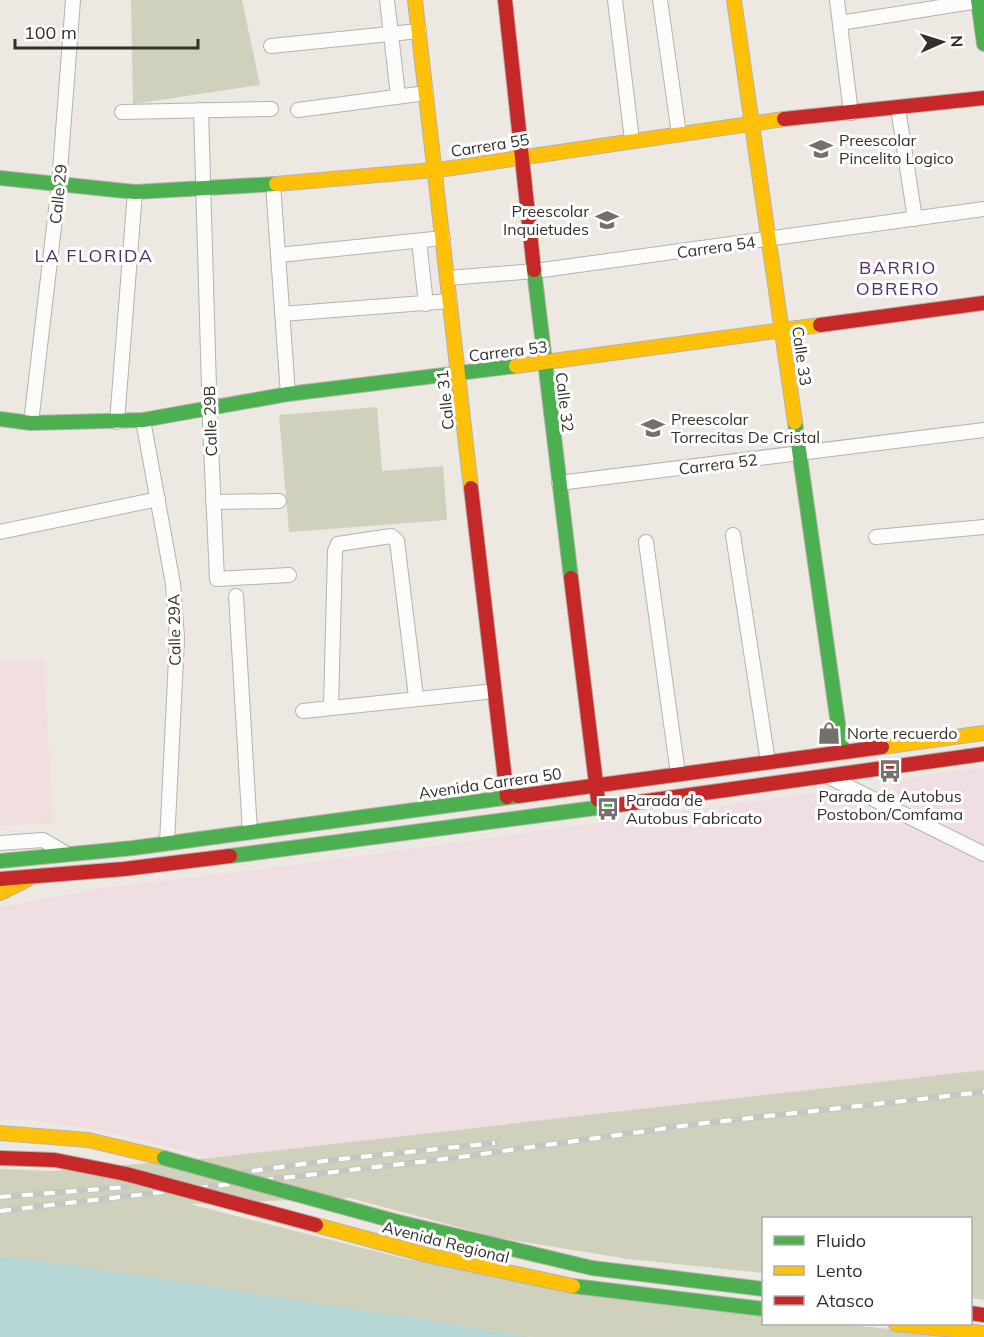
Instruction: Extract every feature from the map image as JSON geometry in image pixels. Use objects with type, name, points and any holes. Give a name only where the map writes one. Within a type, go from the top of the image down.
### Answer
[{"type":"main road","name":"Calle 31","points":[[415,0],[507,797]]},
{"type":"main road","name":"Calle 32","points":[[505,0],[521,157],[536,271],[544,363],[599,808]]},
{"type":"main road","name":"Calle 33","points":[[734,0],[842,752]]},
{"type":"main road","points":[[978,0],[984,44]]},
{"type":"main road","name":"Carrera 55","points":[[0,178],[135,192],[204,190],[436,170],[752,123],[984,98]]},
{"type":"main road","name":"Carrera 53","points":[[0,419],[31,423],[143,420],[209,406],[288,394],[544,363],[984,303]]},
{"type":"main road","name":"Avenida Carrera 50","points":[[1,861],[167,843],[984,733]]},
{"type":"main road","points":[[0,879],[154,865],[599,808],[984,754]]},
{"type":"main road","points":[[31,859],[33,876]]},
{"type":"main road","points":[[0,893],[33,876]]},
{"type":"main road","name":"Avenida Regional","points":[[0,1132],[88,1140],[164,1158],[492,1247],[602,1270],[762,1289]]},
{"type":"main road","name":"Avenida Regional","points":[[0,1158],[55,1160],[126,1174],[427,1256],[551,1283],[762,1309]]},
{"type":"main road","points":[[914,1325],[984,1333]]},
{"type":"street","name":"Calle 29","points":[[31,423],[59,184],[73,0]]},
{"type":"street","points":[[387,0],[398,95]]},
{"type":"street","points":[[615,0],[632,140]]},
{"type":"street","points":[[660,0],[679,134]]},
{"type":"street","points":[[837,0],[851,113]]},
{"type":"street","points":[[840,23],[978,0]]},
{"type":"street","points":[[271,46],[419,31]]},
{"type":"street","points":[[298,110],[426,93]]},
{"type":"street","points":[[898,108],[915,219]]},
{"type":"street","points":[[122,112],[174,113],[201,110],[272,109]]},
{"type":"street","name":"Calle 29B","points":[[201,110],[209,406],[217,579],[289,575]]},
{"type":"street","points":[[273,184],[288,394]]},
{"type":"street","points":[[117,422],[135,192]]},
{"type":"street","name":"Carrera 54","points":[[448,278],[536,271],[984,209]]},
{"type":"street","points":[[279,255],[443,238]]},
{"type":"street","points":[[419,241],[426,304]]},
{"type":"street","points":[[282,314],[450,302]]},
{"type":"street","name":"Calle 29A","points":[[143,420],[172,584],[177,638],[167,843]]},
{"type":"street","name":"Carrera 52","points":[[559,483],[799,455],[984,430]]},
{"type":"street","points":[[0,532],[158,499]]},
{"type":"street","points":[[213,502],[279,501]]},
{"type":"street","points":[[876,537],[984,527]]},
{"type":"street","points":[[733,535],[768,762]]},
{"type":"street","points":[[331,707],[335,551],[338,544],[391,536],[397,541],[416,697]]},
{"type":"street","points":[[646,542],[678,774]]},
{"type":"street","points":[[236,596],[250,832]]},
{"type":"street","points":[[303,711],[416,697],[495,691]]},
{"type":"street","points":[[827,776],[984,854]]},
{"type":"street","points":[[0,843],[43,840],[69,855]]},
{"type":"shaded area","points":[[0,660],[44,660],[53,823],[0,826]]},
{"type":"shaded area","points":[[984,767],[984,845],[895,798],[894,780]]},
{"type":"shaded area","points":[[828,791],[859,807],[865,822],[906,824],[984,863],[984,1070],[210,1158],[116,1133],[30,1120],[0,1120],[0,907],[102,888],[278,867]]},
{"type":"green space","points":[[131,0],[242,0],[260,85],[133,104]]},
{"type":"green space","points":[[377,407],[382,471],[443,466],[447,520],[289,532],[279,415]]},
{"type":"green space","points":[[984,1070],[984,1300],[972,1298],[972,1217],[762,1217],[762,1273],[629,1259],[499,1238],[350,1198],[189,1204],[406,1259],[762,1315],[762,1325],[851,1325],[966,1337],[533,1337],[0,1256],[0,1169],[51,1171],[210,1158]]},
{"type":"water","points":[[0,1256],[60,1263],[533,1337],[0,1337]]},
{"type":"railway","points":[[0,1211],[453,1158],[697,1124],[984,1092]]},
{"type":"railway","points":[[230,1174],[332,1160],[495,1143]]},
{"type":"railway","points":[[0,1197],[126,1187]]},
{"type":"traffic: fast","points":[[978,0],[984,44]]},
{"type":"traffic: fast","points":[[0,178],[135,192],[276,184]]},
{"type":"traffic: fast","points":[[534,270],[571,578]]},
{"type":"traffic: fast","points":[[0,419],[31,423],[143,420],[288,394],[516,366]]},
{"type":"traffic: fast","points":[[795,422],[842,752]]},
{"type":"traffic: fast","points":[[0,861],[133,848],[518,796]]},
{"type":"traffic: fast","points":[[230,856],[618,805]]},
{"type":"traffic: fast","points":[[164,1158],[394,1221]]},
{"type":"traffic: fast","points":[[394,1221],[592,1268],[762,1289]]},
{"type":"traffic: fast","points":[[573,1286],[762,1309]]},
{"type":"traffic: slow","points":[[415,0],[471,488]]},
{"type":"traffic: slow","points":[[734,0],[795,422]]},
{"type":"traffic: slow","points":[[276,184],[445,169],[784,119]]},
{"type":"traffic: slow","points":[[516,366],[820,325]]},
{"type":"traffic: slow","points":[[882,747],[984,733]]},
{"type":"traffic: slow","points":[[0,893],[28,879]]},
{"type":"traffic: slow","points":[[0,1133],[88,1140],[164,1158]]},
{"type":"traffic: slow","points":[[316,1225],[427,1255],[573,1286]]},
{"type":"traffic: slow","points":[[906,1325],[984,1333]]},
{"type":"traffic: jam","points":[[505,0],[534,270]]},
{"type":"traffic: jam","points":[[784,119],[984,98]]},
{"type":"traffic: jam","points":[[820,325],[984,303]]},
{"type":"traffic: jam","points":[[471,488],[507,797]]},
{"type":"traffic: jam","points":[[571,578],[598,800]]},
{"type":"traffic: jam","points":[[518,796],[882,747]]},
{"type":"traffic: jam","points":[[618,805],[984,754]]},
{"type":"traffic: jam","points":[[0,879],[124,869],[230,856]]},
{"type":"traffic: jam","points":[[0,1158],[55,1160],[126,1174]]},
{"type":"traffic: jam","points":[[126,1174],[316,1225]]},
{"type":"traffic: jam","points":[[972,1313],[984,1315]]},
{"type":"place","name":"Preescolar Pincelito Logico","points":[[821,149]]},
{"type":"place","name":"Preescolar Inquietudes","points":[[607,220]]},
{"type":"place","name":"Preescolar Torrecitas De Cristal","points":[[653,428]]},
{"type":"place","name":"Norte recuerdo","points":[[829,733]]},
{"type":"place","name":"Parada de Autobus Postobon/Comfama","points":[[890,771]]},
{"type":"place","name":"Parada de Autobus Fabricato","points":[[608,809]]},
{"type":"district","name":"LA FLORIDA","points":[[94,255]]},
{"type":"district","name":"BARRIO OBRERO","points":[[898,277]]}]
